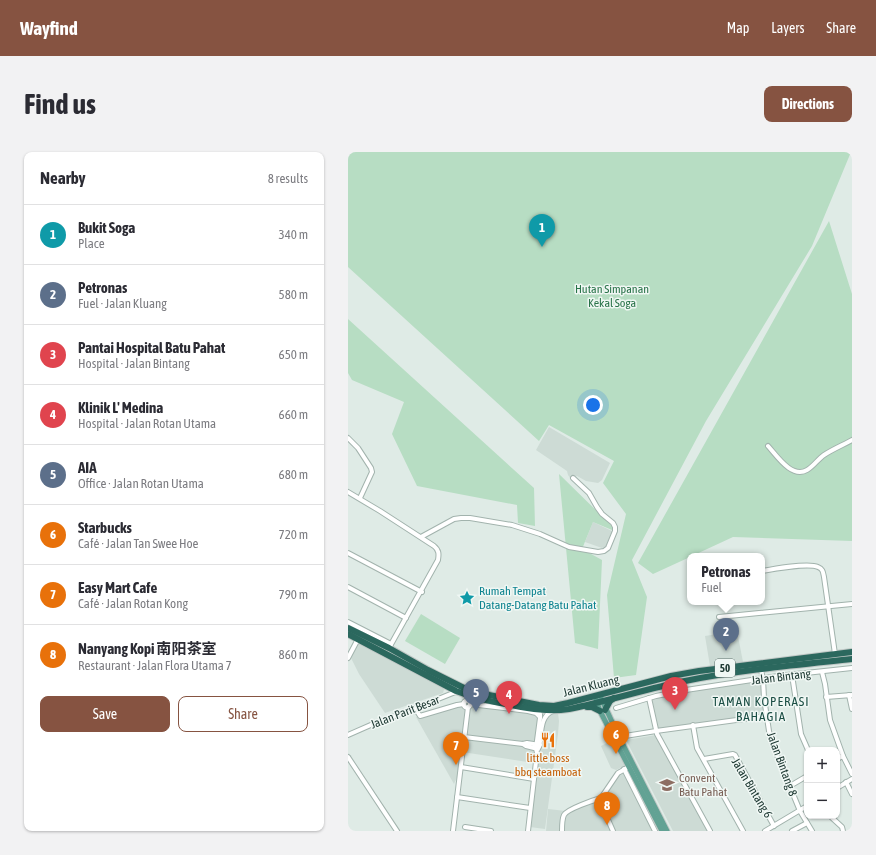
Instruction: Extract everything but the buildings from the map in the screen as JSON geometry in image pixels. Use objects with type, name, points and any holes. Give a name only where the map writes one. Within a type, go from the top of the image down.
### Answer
[{"type":"highway","name":"Jalan Kluang","points":[[348,628],[390,646],[457,688],[546,706],[616,697],[708,677],[852,659]]},
{"type":"highway","name":"Jalan Kluang","points":[[348,634],[477,698],[536,710],[553,711],[582,707],[598,699],[670,676],[852,652]]},
{"type":"highway","points":[[390,646],[390,654],[396,659]]},
{"type":"highway","points":[[582,707],[592,707],[603,711],[610,701],[616,697]]},
{"type":"main road","points":[[598,699],[627,768],[662,831]]},
{"type":"main road","points":[[603,711],[619,737],[667,831]]},
{"type":"street","points":[[348,438],[358,448],[372,472],[360,498]]},
{"type":"street","points":[[768,446],[787,467],[799,472],[805,471],[824,455],[852,440]]},
{"type":"street","points":[[421,537],[454,519],[470,518],[512,525],[540,534],[570,547],[598,552],[604,551],[608,548],[615,531],[615,527],[613,523],[602,514],[589,493],[573,478]]},
{"type":"street","points":[[348,492],[421,537],[434,546],[438,550],[439,554],[438,560],[422,592],[390,646],[348,622]]},
{"type":"street","points":[[348,553],[422,592]]},
{"type":"street","points":[[765,571],[808,565],[818,566],[822,570],[835,654]]},
{"type":"street","points":[[348,587],[406,618]]},
{"type":"street","points":[[719,617],[852,604]]},
{"type":"street","points":[[348,658],[358,639]]},
{"type":"street","name":"Jalan Bintang","points":[[616,708],[649,698],[686,690],[852,668]]},
{"type":"street","name":"Jalan Bintang 8","points":[[761,670],[766,716],[772,743],[800,811],[812,831]]},
{"type":"street","points":[[822,672],[830,720],[852,774]]},
{"type":"street","points":[[792,675],[801,734],[807,747]]},
{"type":"street","name":"Jalan Parit Besar","points":[[348,735],[372,724],[453,693],[457,688]]},
{"type":"street","points":[[826,697],[851,695],[852,708]]},
{"type":"street","points":[[649,698],[657,734],[710,831]]},
{"type":"street","points":[[415,708],[420,716],[464,704],[465,706],[528,711],[536,713],[540,718]]},
{"type":"street","points":[[453,831],[469,706]]},
{"type":"street","points":[[528,831],[540,718],[540,714],[536,710]]},
{"type":"street","points":[[538,748],[544,720],[547,715],[553,711]]},
{"type":"street","points":[[619,737],[693,725],[766,716]]},
{"type":"street","points":[[693,725],[697,746],[743,831]]},
{"type":"street","points":[[464,736],[523,744],[527,743],[538,748]]},
{"type":"street","name":"Jalan Bintang 6","points":[[704,759],[733,754],[735,755],[774,826]]},
{"type":"street","points":[[840,758],[844,756]]},
{"type":"street","points":[[348,757],[396,831]]},
{"type":"street","points":[[461,767],[534,779]]},
{"type":"street","points":[[562,831],[563,816],[567,812],[601,798],[618,773],[627,768],[655,831]]},
{"type":"street","points":[[790,786],[804,778]]},
{"type":"street","points":[[840,786],[852,779]]},
{"type":"street","points":[[846,782],[852,794]]},
{"type":"street","points":[[457,797],[530,808]]},
{"type":"street","points":[[601,798],[611,831]]},
{"type":"street","points":[[765,831],[804,808]]},
{"type":"street","points":[[833,819],[842,827],[843,831]]},
{"type":"street","points":[[792,831],[807,823]]},
{"type":"street","points":[[465,827],[491,831]]},
{"type":"shaded area","points":[[549,427],[610,463],[602,480],[598,483],[586,481],[577,476],[571,479],[567,471],[536,450]]},
{"type":"shaded area","points":[[593,522],[612,531],[606,546],[602,548],[585,542]]},
{"type":"shaded area","points":[[737,631],[743,662],[710,666],[705,636]]},
{"type":"shaded area","points":[[360,641],[445,686],[443,693],[385,713],[359,674],[350,656]]},
{"type":"shaded area","points":[[764,678],[768,717],[655,732],[648,698]]},
{"type":"shaded area","points":[[462,702],[467,706],[458,775],[454,784],[416,717]]},
{"type":"shaded area","points":[[472,705],[535,714],[539,718],[534,763],[462,752],[469,708]]},
{"type":"shaded area","points":[[558,713],[558,734],[545,829],[530,827],[539,753],[541,749],[545,721],[548,715]]},
{"type":"shaded area","name":"Convent Batu Pahat","points":[[656,735],[710,831],[673,831],[626,740]]},
{"type":"shaded area","points":[[613,740],[626,765],[616,770],[611,768],[601,746]]},
{"type":"shaded area","points":[[627,765],[661,831],[546,831],[548,809],[566,811],[602,795],[618,770]]},
{"type":"green space","name":"Hutan Simpanan Kekal Soga","points":[[348,152],[851,152],[812,246],[706,421],[632,560],[647,597],[636,675],[614,678],[607,595],[626,514],[603,483],[614,461],[549,425],[539,441],[348,267]]},
{"type":"green space","points":[[829,221],[852,294],[852,541],[733,537],[698,553],[687,553],[687,558],[653,574],[638,563]]},
{"type":"green space","points":[[348,319],[534,488],[535,526],[518,523],[517,505],[417,486],[392,434],[404,402],[352,380],[348,373]]},
{"type":"green space","points":[[559,474],[612,526],[612,530],[593,522],[582,549],[602,560],[598,649],[575,643]]},
{"type":"green space","points":[[421,614],[460,638],[445,664],[405,641]]},
{"type":"place","name":"Bukit Soga","points":[[542,247]]},
{"type":"place","name":"Rumah Tempat Datang-Datang Batu Pahat","points":[[467,598]]},
{"type":"place","name":"Petronas","points":[[726,651]]},
{"type":"place","name":"Pantai Hospital Batu Pahat","points":[[675,710]]},
{"type":"place","name":"AIA","points":[[476,712]]},
{"type":"place","name":"Klinik L' Medina","points":[[509,714]]},
{"type":"place","name":"little boss bbq steamboat","points":[[548,740]]},
{"type":"place","name":"Starbucks","points":[[616,754]]},
{"type":"place","name":"Easy Mart Cafe","points":[[456,765]]},
{"type":"place","name":"Convent Batu Pahat","points":[[667,785]]},
{"type":"place","name":"Nanyang Kopi 南阳茶室","points":[[607,825]]},
{"type":"district","name":"TAMAN KOPERASI BAHAGIA","points":[[761,708]]}]
